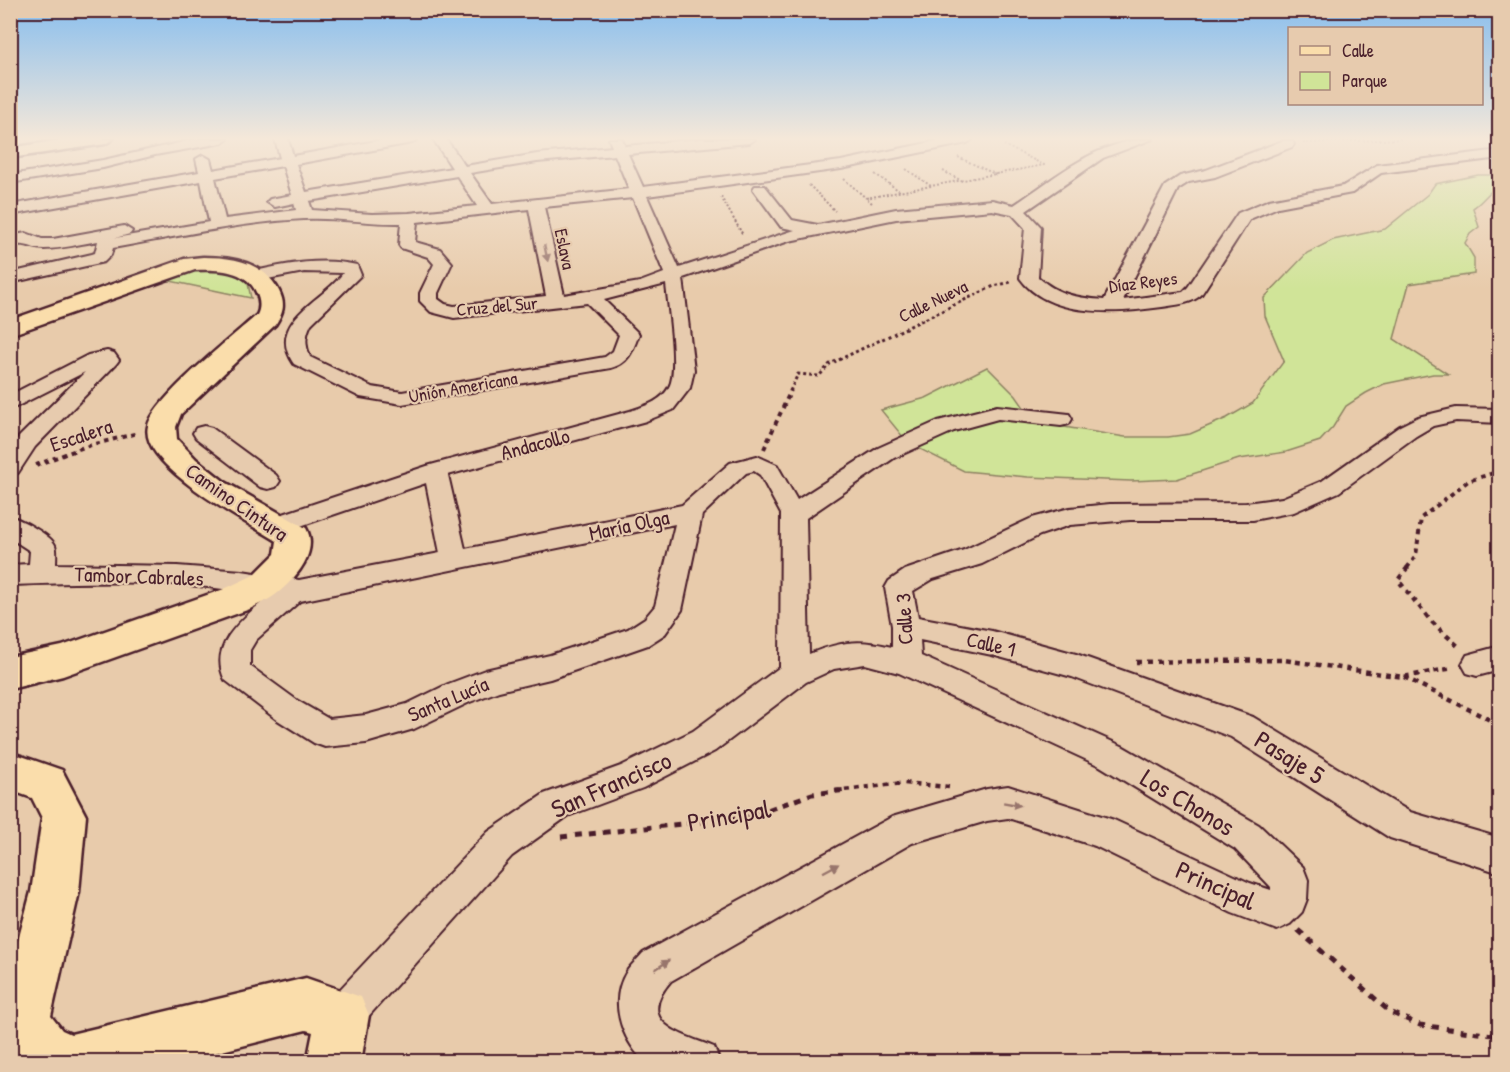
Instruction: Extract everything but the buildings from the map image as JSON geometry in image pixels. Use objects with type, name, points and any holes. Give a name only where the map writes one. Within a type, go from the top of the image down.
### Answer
[{"type":"main road","points":[[10,328],[192,264],[224,264],[257,276],[267,288],[273,305],[272,311],[266,320],[178,401],[166,415],[162,426]]},
{"type":"main road","name":"Camino Cintura","points":[[10,673],[63,661],[237,599],[279,588],[291,558],[294,536],[277,525],[252,514],[189,472],[162,438],[162,426]]},
{"type":"main road","points":[[10,771],[47,784],[64,816],[55,892],[23,1023],[44,1049],[70,1061],[306,1005],[331,1047]]},
{"type":"street","points":[[128,189],[129,195]]},
{"type":"street","points":[[10,210],[129,195],[144,189]]},
{"type":"street","points":[[208,189],[217,219]]},
{"type":"street","points":[[296,189],[305,214]]},
{"type":"street","points":[[35,206],[18,239],[40,244],[53,244],[106,240],[217,219],[329,189]]},
{"type":"street","points":[[474,189],[488,210]]},
{"type":"street","name":"Andacollo","points":[[277,525],[435,471],[638,416],[665,405],[680,388],[684,370],[674,276],[635,189]]},
{"type":"street","points":[[10,278],[98,258],[103,255],[106,240],[129,225],[305,214],[372,219],[409,218],[671,189]]},
{"type":"street","points":[[760,189],[787,224],[822,230]]},
{"type":"street","points":[[1017,210],[1048,189]]},
{"type":"street","points":[[1110,307],[1170,189]]},
{"type":"street","name":"Díaz Reyes","points":[[1029,278],[1035,286],[1067,300],[1110,307],[1140,305],[1189,296],[1196,291],[1244,216],[1274,204],[1348,189]]},
{"type":"street","name":"Eslava","points":[[536,205],[556,301]]},
{"type":"street","points":[[674,276],[784,237],[896,214],[992,205],[1017,210],[1033,227],[1029,278]]},
{"type":"street","name":"Cruz del Sur","points":[[409,218],[407,245],[434,253],[443,263],[429,293],[429,302],[438,308],[454,312],[591,297],[644,286],[674,276]]},
{"type":"street","name":"Unión Americana","points":[[257,276],[291,268],[351,269],[352,274],[346,282],[302,320],[297,329],[297,354],[301,360],[367,393],[402,398],[611,362],[622,354],[629,334],[591,297]]},
{"type":"street","points":[[10,404],[95,359],[107,357],[109,360],[27,442],[21,467]]},
{"type":"street","points":[[793,514],[886,453],[946,426],[997,412],[1061,419]]},
{"type":"street","name":"Calle 3","points":[[906,663],[906,626],[899,588],[907,580],[944,568],[1050,522],[1078,516],[1112,512],[1240,513],[1292,504],[1321,494],[1337,485],[1417,425],[1444,416],[1469,412],[1500,416]]},
{"type":"street","points":[[204,433],[268,481]]},
{"type":"street","points":[[757,464],[769,470],[793,514],[795,673]]},
{"type":"street","name":"María Olga","points":[[279,588],[455,561],[690,512],[738,468],[757,464]]},
{"type":"street","points":[[435,471],[455,561]]},
{"type":"street","name":"Santa Lucía","points":[[279,588],[236,649],[235,671],[287,710],[325,733],[366,729],[414,716],[459,693],[496,679],[550,667],[638,637],[655,626],[668,610],[690,512]]},
{"type":"street","points":[[10,525],[43,546],[42,574]]},
{"type":"street","name":"Tambor Cabrales","points":[[10,575],[147,573],[279,588]]},
{"type":"street","name":"Calle 1","points":[[906,626],[992,642],[1076,666]]},
{"type":"street","name":"Los Chonos","points":[[795,673],[830,658],[865,652],[906,663],[1111,756],[1247,837],[1290,879],[1289,899],[1277,911]]},
{"type":"street","name":"Pasaje 5","points":[[1076,666],[1242,727],[1402,826],[1500,856]]},
{"type":"street","name":"San Francisco","points":[[331,1047],[500,844],[556,805],[631,777],[704,741],[795,673]]},
{"type":"street","name":"Principal","points":[[699,1062],[664,1051],[646,1034],[637,1013],[640,985],[657,967],[904,829],[987,805],[1008,802],[1102,832],[1245,900],[1277,911]]},
{"type":"path","points":[[717,189],[752,249]]},
{"type":"path","points":[[814,189],[835,211]]},
{"type":"path","points":[[856,189],[866,198]]},
{"type":"path","points":[[898,189],[902,192]]},
{"type":"path","name":"Calle Nueva","points":[[757,464],[798,374],[819,376],[830,364],[851,357],[994,286],[1029,278]]},
{"type":"path","name":"Escalera","points":[[21,467],[162,426]]},
{"type":"path","points":[[1488,661],[1431,621],[1398,580],[1416,556],[1421,518],[1468,481],[1500,471]]},
{"type":"path","points":[[1130,663],[1284,660],[1403,677],[1500,725]]},
{"type":"path","points":[[1403,677],[1488,661]]},
{"type":"path","name":"Principal","points":[[559,837],[748,817],[812,794],[903,783],[952,788],[972,794],[987,805]]},
{"type":"path","points":[[1277,911],[1390,1012],[1420,1025],[1500,1036]]},
{"type":"green space","points":[[1431,189],[1495,189],[1473,208],[1479,227],[1470,234],[1465,243],[1474,258],[1474,274],[1409,284],[1394,339],[1448,374],[1433,374],[1384,384],[1366,393],[1346,406],[1333,427],[1320,441],[1286,452],[1239,459],[1177,479],[1131,481],[1028,477],[964,471],[908,443],[881,410],[926,398],[987,367],[1016,396],[1034,422],[1125,437],[1168,437],[1190,434],[1227,418],[1253,403],[1284,361],[1265,316],[1264,298],[1307,253],[1333,240],[1385,229]]},
{"type":"green space","points":[[189,268],[221,268],[246,274],[251,298],[161,279]]}]
